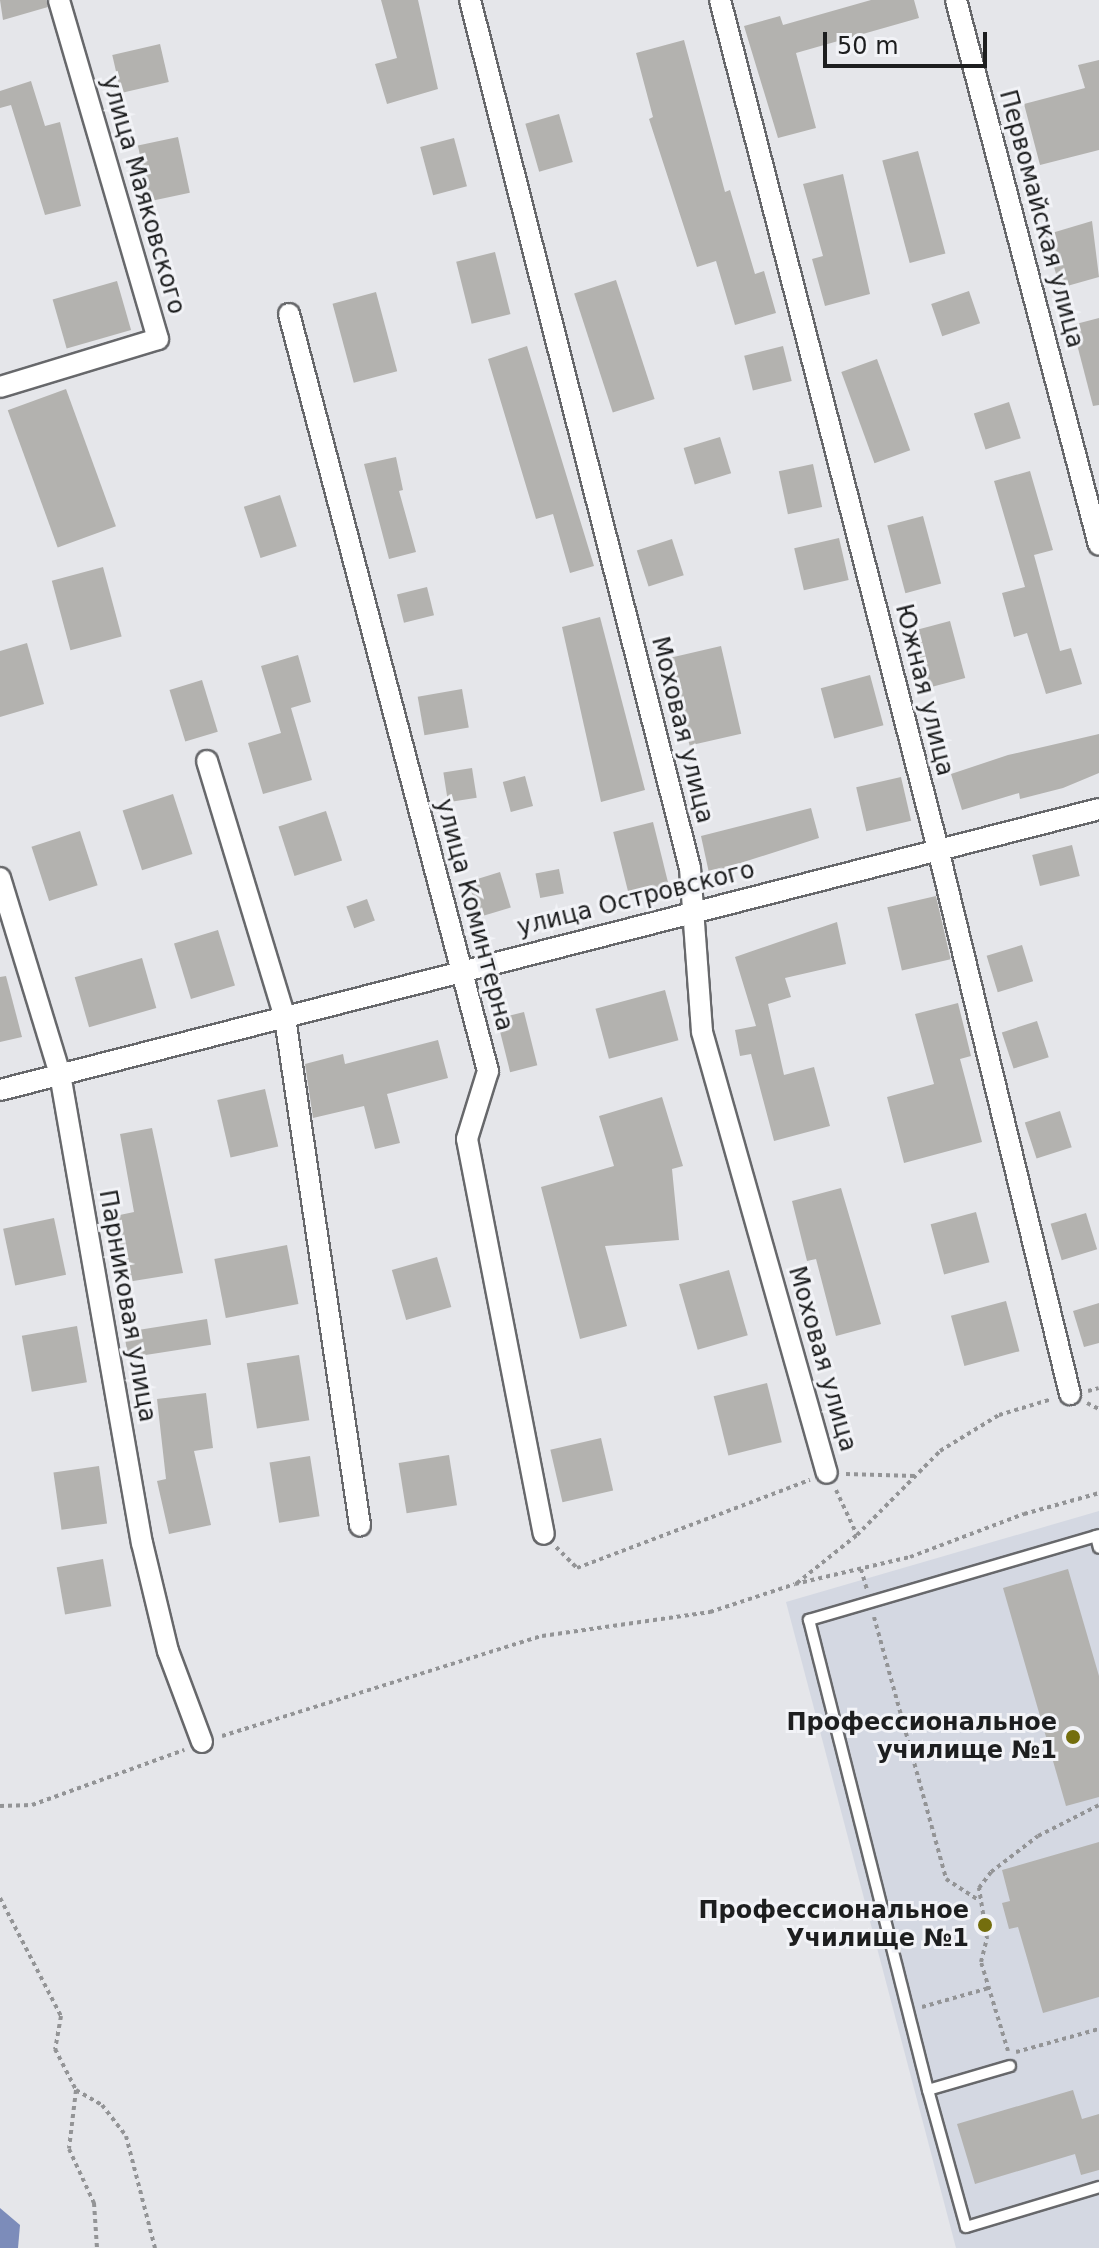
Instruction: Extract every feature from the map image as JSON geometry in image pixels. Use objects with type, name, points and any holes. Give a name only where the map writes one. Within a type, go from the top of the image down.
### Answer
[{"type":"street","name":"улица Маяковского","points":[[0,387],[158,339],[59,0]]},
{"type":"street","name":"Моховая улица","points":[[470,0],[690,868],[690,913],[702,1032],[827,1473]]},
{"type":"street","name":"Южная улица","points":[[720,0],[938,849],[1070,1394]]},
{"type":"street","name":"Первомайская улица","points":[[956,0],[1099,545]]},
{"type":"street","name":"улица Коминтерна","points":[[289,314],[488,1071],[467,1139],[544,1534]]},
{"type":"street","points":[[207,761],[285,1018],[360,1525]]},
{"type":"street","name":"улица Островского","points":[[0,1090],[285,1018],[460,969],[1099,809]]},
{"type":"street","name":"Парниковая улица","points":[[0,878],[60,1074],[142,1543],[168,1651],[202,1742]]},
{"type":"lane","points":[[1099,1548],[1097,1535],[809,1620],[928,2090],[966,2227],[1099,2187]]},
{"type":"lane","points":[[928,2090],[1010,2066]]},
{"type":"path","points":[[795,1584],[857,1535],[940,1451],[999,1415],[1099,1388]]},
{"type":"path","points":[[544,1534],[577,1568],[827,1473],[915,1476]]},
{"type":"path","points":[[827,1473],[857,1535]]},
{"type":"path","points":[[0,1806],[32,1805],[202,1742],[542,1636],[710,1612],[795,1584],[910,1557],[1024,1514],[1099,1493]]},
{"type":"path","points":[[861,1569],[946,1879],[977,1899]]},
{"type":"path","points":[[1099,1805],[1071,1815],[1018,1851],[984,1878],[977,1899],[987,1938],[981,1962],[1005,2046],[1013,2053],[1099,2029]]},
{"type":"path","points":[[0,1898],[61,2016],[55,2049],[76,2090],[102,2105],[126,2136],[155,2248]]},
{"type":"path","points":[[908,2011],[989,1988]]},
{"type":"path","points":[[76,2090],[69,2149],[94,2203],[97,2248]]},
{"type":"shaded area","name":"Профессиональное Училище №1","points":[[1099,1511],[1099,2248],[956,2248],[786,1602]]},
{"type":"water","points":[[0,2208],[20,2225],[18,2248],[0,2248]]},
{"type":"building","points":[[0,0],[46,0],[48,7],[3,20]]},
{"type":"building","points":[[381,0],[418,0],[438,89],[387,104],[375,64],[397,58]]},
{"type":"building","points":[[871,0],[914,0],[919,18],[796,53],[816,128],[778,138],[744,26],[780,16],[783,25]]},
{"type":"building","points":[[684,40],[725,192],[730,190],[755,274],[764,271],[776,313],[735,325],[716,261],[697,267],[649,119],[653,117],[636,53]]},
{"type":"building","points":[[160,44],[169,82],[121,93],[112,55]]},
{"type":"building","points":[[1099,60],[1099,150],[1040,165],[1024,104],[1085,88],[1078,65]]},
{"type":"building","points":[[31,81],[45,126],[60,122],[81,206],[45,215],[11,105],[0,108],[0,91]]},
{"type":"building","points":[[559,114],[573,162],[539,172],[525,124]]},
{"type":"building","points":[[178,137],[190,193],[150,201],[138,146]]},
{"type":"building","points":[[454,138],[467,186],[433,195],[420,147]]},
{"type":"building","points":[[918,151],[945,253],[910,263],[882,161]]},
{"type":"building","points":[[843,174],[870,294],[825,306],[812,259],[823,256],[803,184]]},
{"type":"building","points":[[1092,221],[1099,277],[1060,288],[1045,235]]},
{"type":"building","points":[[495,252],[510,314],[472,324],[456,262]]},
{"type":"building","points":[[616,280],[655,399],[613,412],[574,294]]},
{"type":"building","points":[[117,281],[131,330],[67,348],[53,299]]},
{"type":"building","points":[[969,291],[980,323],[942,336],[931,304]]},
{"type":"building","points":[[376,292],[397,371],[354,383],[333,304]]},
{"type":"building","points":[[1099,318],[1099,405],[1093,406],[1072,325]]},
{"type":"building","points":[[527,346],[594,566],[570,573],[553,514],[536,519],[488,359]]},
{"type":"building","points":[[783,346],[792,381],[753,391],[744,356]]},
{"type":"building","points":[[877,359],[910,450],[874,463],[841,372]]},
{"type":"building","points":[[66,389],[116,526],[58,547],[8,410]]},
{"type":"building","points":[[1009,402],[1021,438],[986,450],[974,413]]},
{"type":"building","points":[[720,437],[731,473],[695,484],[684,448]]},
{"type":"building","points":[[396,457],[403,490],[399,491],[416,552],[389,559],[364,464]]},
{"type":"building","points":[[813,464],[822,507],[788,514],[779,471]]},
{"type":"building","points":[[1030,471],[1053,550],[1034,555],[1060,651],[1071,648],[1082,684],[1046,694],[1027,633],[1014,637],[1002,593],[1025,587],[994,481]]},
{"type":"building","points":[[280,495],[297,546],[261,558],[244,507]]},
{"type":"building","points":[[923,516],[941,584],[905,593],[887,526]]},
{"type":"building","points":[[839,538],[849,580],[804,590],[794,548]]},
{"type":"building","points":[[672,539],[684,575],[649,587],[637,550]]},
{"type":"building","points":[[103,567],[122,637],[70,650],[52,581]]},
{"type":"building","points":[[427,587],[434,615],[404,623],[397,594]]},
{"type":"building","points":[[600,617],[645,790],[601,802],[562,627]]},
{"type":"building","points":[[950,621],[965,678],[928,688],[912,631]]},
{"type":"building","points":[[27,643],[44,704],[0,717],[0,651]]},
{"type":"building","points":[[721,646],[741,734],[690,746],[669,658]]},
{"type":"building","points":[[298,655],[311,702],[291,708],[312,780],[263,794],[248,743],[281,733],[261,666]]},
{"type":"building","points":[[870,675],[883,725],[834,738],[821,688]]},
{"type":"building","points":[[202,680],[218,732],[185,742],[169,690]]},
{"type":"building","points":[[462,689],[469,727],[424,735],[418,697]]},
{"type":"building","points":[[1099,734],[1099,773],[1063,788],[1020,799],[1019,793],[962,810],[951,774],[1008,755]]},
{"type":"building","points":[[472,768],[477,798],[448,802],[443,773]]},
{"type":"building","points":[[525,776],[533,806],[511,812],[503,782]]},
{"type":"building","points":[[901,777],[911,821],[866,831],[856,787]]},
{"type":"building","points":[[173,794],[192,854],[142,870],[123,810]]},
{"type":"building","points":[[811,808],[819,838],[709,873],[701,836]]},
{"type":"building","points":[[326,811],[342,860],[295,876],[278,826]]},
{"type":"building","points":[[653,822],[669,886],[629,896],[613,832]]},
{"type":"building","points":[[80,831],[98,885],[49,901],[31,847]]},
{"type":"building","points":[[1072,845],[1080,876],[1040,886],[1032,855]]},
{"type":"building","points":[[559,869],[564,894],[540,898],[535,874]]},
{"type":"building","points":[[500,872],[511,907],[479,917],[468,882]]},
{"type":"building","points":[[936,896],[951,959],[902,971],[887,907]]},
{"type":"building","points":[[367,899],[375,921],[354,928],[346,907]]},
{"type":"building","points":[[837,922],[846,964],[785,978],[791,997],[768,1004],[784,1075],[814,1067],[830,1126],[774,1141],[751,1054],[740,1056],[735,1030],[756,1026],[735,957]]},
{"type":"building","points":[[218,930],[235,985],[191,999],[174,943]]},
{"type":"building","points":[[1022,945],[1033,981],[998,992],[987,956]]},
{"type":"building","points":[[142,958],[156,1008],[89,1027],[75,977]]},
{"type":"building","points":[[6,976],[22,1037],[0,1042],[0,977]]},
{"type":"building","points":[[665,990],[678,1040],[609,1059],[595,1009]]},
{"type":"building","points":[[958,1003],[971,1056],[960,1059],[982,1142],[904,1163],[887,1097],[934,1084],[915,1014]]},
{"type":"building","points":[[524,1012],[537,1065],[510,1072],[497,1019]]},
{"type":"building","points":[[1037,1021],[1049,1057],[1014,1069],[1002,1032]]},
{"type":"building","points":[[438,1040],[448,1078],[387,1094],[400,1143],[375,1149],[364,1106],[313,1118],[305,1064],[343,1054],[345,1064]]},
{"type":"building","points":[[265,1089],[278,1146],[231,1158],[217,1100]]},
{"type":"building","points":[[662,1097],[683,1166],[672,1169],[679,1240],[605,1246],[627,1326],[580,1339],[541,1187],[614,1166],[599,1116]]},
{"type":"building","points":[[1060,1111],[1072,1147],[1037,1159],[1025,1122]]},
{"type":"building","points":[[152,1128],[183,1273],[127,1282],[115,1216],[134,1212],[120,1134]]},
{"type":"building","points":[[841,1188],[881,1324],[836,1336],[816,1259],[807,1261],[792,1201]]},
{"type":"building","points":[[976,1212],[989,1262],[944,1274],[931,1224]]},
{"type":"building","points":[[1086,1213],[1097,1249],[1062,1260],[1051,1224]]},
{"type":"building","points":[[54,1218],[66,1275],[15,1286],[3,1229]]},
{"type":"building","points":[[287,1245],[298,1304],[226,1318],[214,1259]]},
{"type":"building","points":[[437,1257],[451,1307],[406,1320],[392,1270]]},
{"type":"building","points":[[729,1270],[748,1335],[698,1350],[679,1284]]},
{"type":"building","points":[[1006,1301],[1019,1351],[964,1366],[951,1316]]},
{"type":"building","points":[[1099,1303],[1099,1343],[1084,1347],[1073,1311]]},
{"type":"building","points":[[207,1319],[211,1345],[128,1358],[124,1332]]},
{"type":"building","points":[[77,1326],[87,1382],[32,1392],[22,1336]]},
{"type":"building","points":[[299,1355],[309,1420],[257,1428],[247,1363]]},
{"type":"building","points":[[767,1383],[782,1442],[728,1455],[714,1396]]},
{"type":"building","points":[[206,1393],[213,1448],[194,1451],[211,1525],[169,1534],[157,1481],[166,1479],[157,1399]]},
{"type":"building","points":[[601,1438],[613,1491],[562,1502],[550,1450]]},
{"type":"building","points":[[449,1455],[457,1505],[407,1513],[399,1463]]},
{"type":"building","points":[[310,1456],[320,1516],[279,1523],[270,1462]]},
{"type":"building","points":[[99,1466],[107,1523],[62,1530],[53,1472]]},
{"type":"building","points":[[103,1559],[111,1606],[65,1614],[57,1567]]},
{"type":"building","name":"Профессиональное училище №1","points":[[1068,1569],[1099,1676],[1099,1797],[1066,1806],[1003,1588]]},
{"type":"building","name":"Профессиональное училище №1","points":[[1099,1842],[1099,1997],[1043,2013],[1018,1927],[1009,1929],[1002,1903],[1010,1901],[1002,1870]]},
{"type":"building","points":[[1073,2090],[1082,2119],[1099,2114],[1099,2170],[1081,2175],[1075,2154],[975,2184],[957,2124]]},
{"type":"place","name":"Профессиональное училище №1","points":[[1073,1737]]},
{"type":"place","name":"Профессиональное Училище №1","points":[[985,1925]]}]
